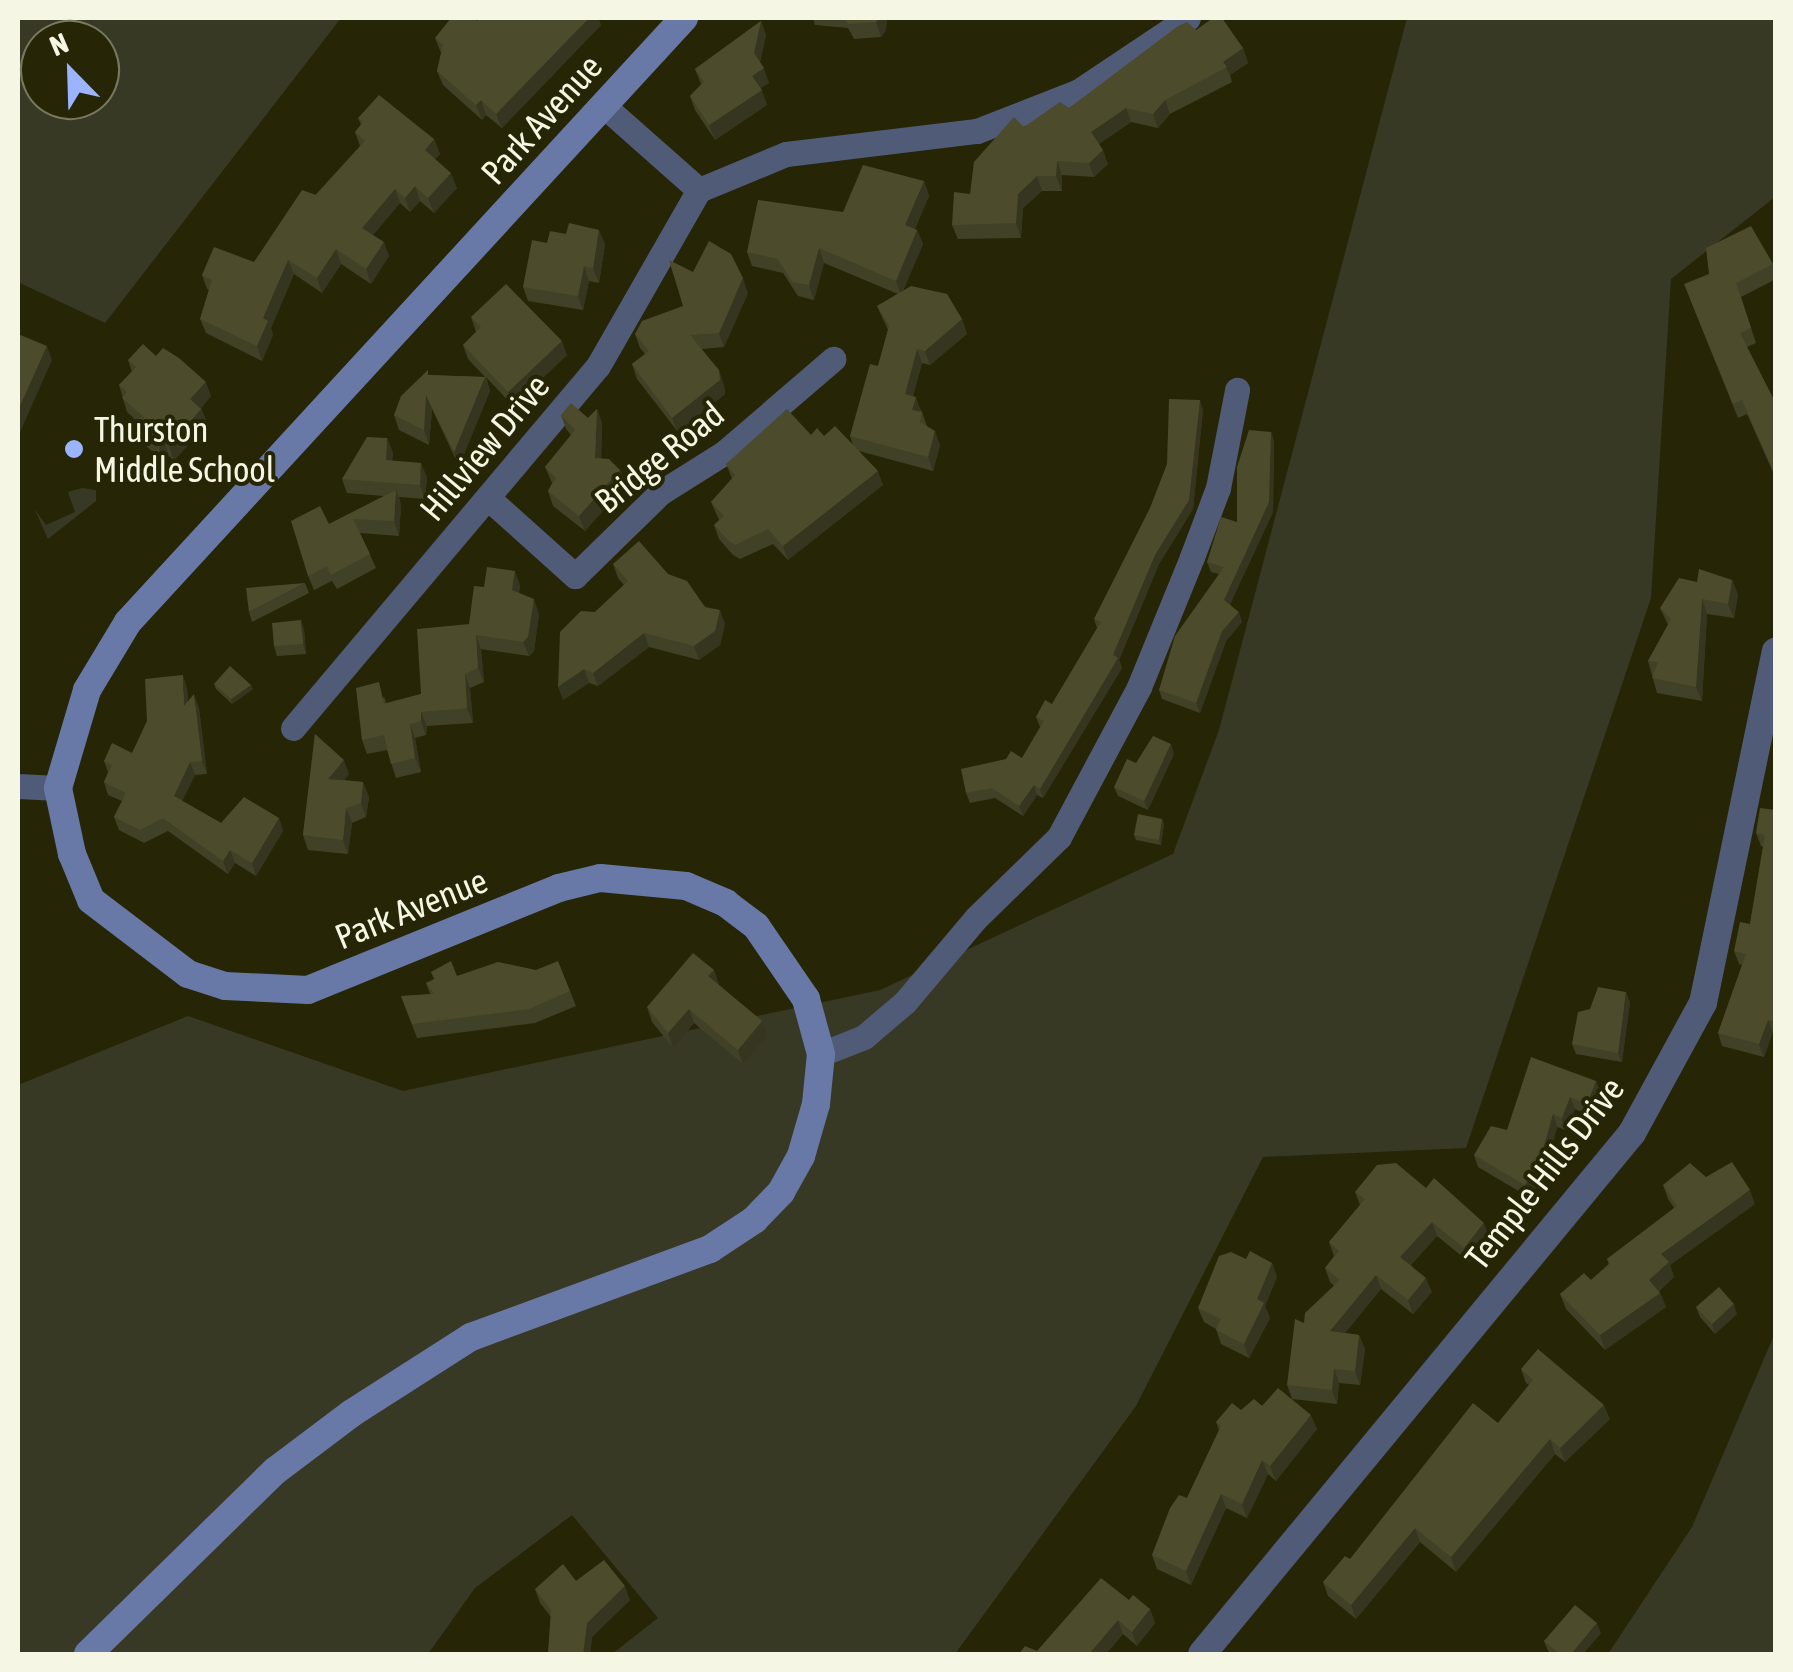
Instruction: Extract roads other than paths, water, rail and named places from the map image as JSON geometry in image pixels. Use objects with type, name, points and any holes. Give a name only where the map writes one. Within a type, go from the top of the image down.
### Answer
[{"type":"main road","name":"Park Avenue","points":[[88,1654],[275,1472],[413,1370],[531,1310],[710,1249],[754,1220],[781,1192],[801,1156],[816,1104],[821,1054],[806,1000],[756,926],[686,886],[646,879],[600,878],[558,888],[308,990],[268,992],[188,974],[91,900],[72,854],[58,788],[87,690],[128,622],[684,18]]},
{"type":"street","points":[[604,106],[699,190],[786,154],[977,132],[1080,91],[1188,18]]},
{"type":"street","name":"Hillview Drive","points":[[293,728],[598,366],[699,190]]},
{"type":"street","name":"Bridge Road","points":[[488,498],[574,576],[660,492],[725,452],[788,391],[833,359]]},
{"type":"street","points":[[821,1054],[864,1037],[905,1002],[976,918],[1059,837],[1139,687],[1192,557],[1218,488],[1238,390]]},
{"type":"street","name":"Temple Hills Drive","points":[[1202,1654],[1632,1133],[1703,1003],[1776,652]]},
{"type":"street","points":[[18,786],[58,788]]},
{"type":"place","name":"Thurston Middle School","points":[[74,449]]}]
